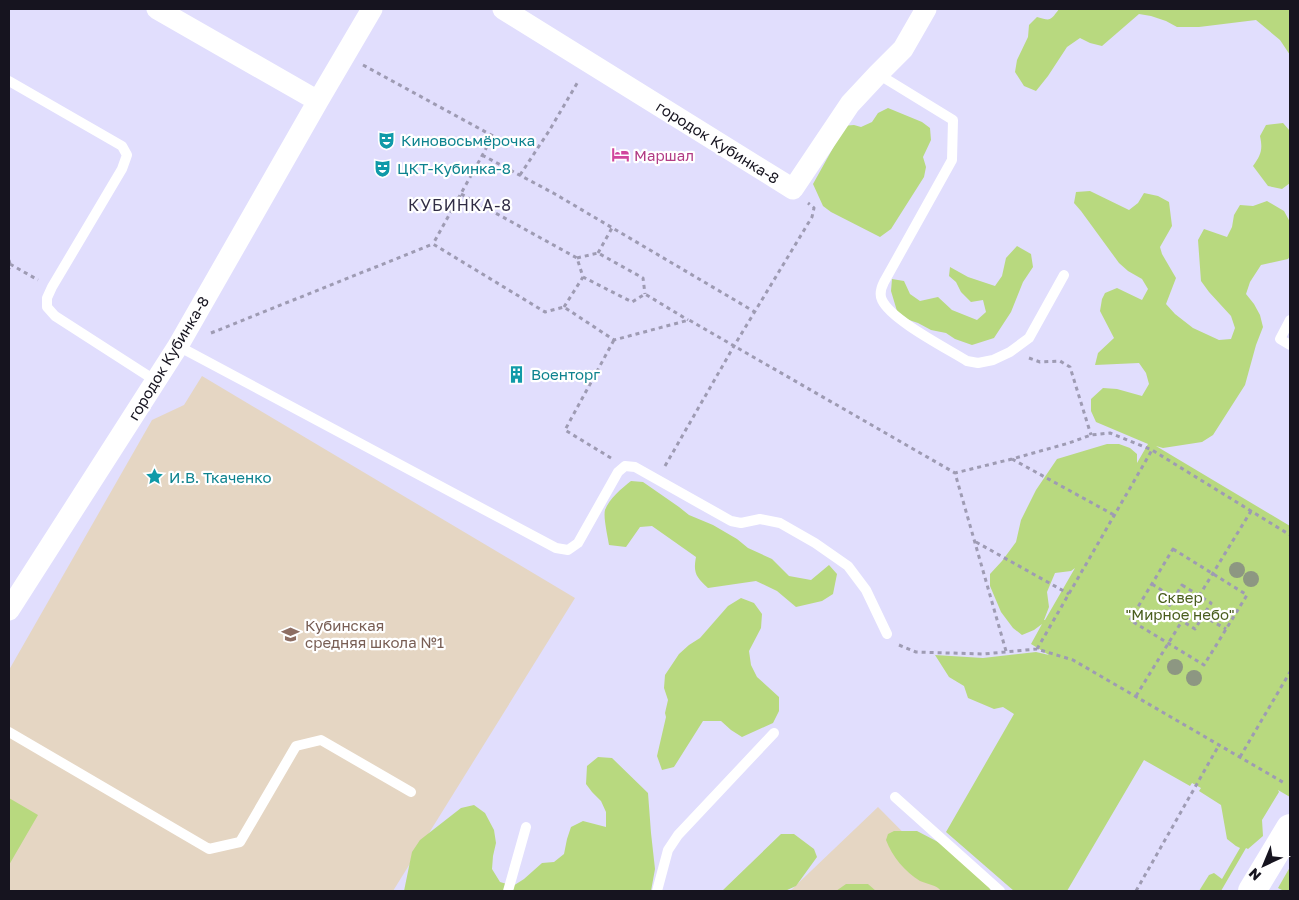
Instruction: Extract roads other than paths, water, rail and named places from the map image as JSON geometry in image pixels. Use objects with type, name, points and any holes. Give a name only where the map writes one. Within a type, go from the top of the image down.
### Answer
[{"type":"street","points":[[157,9],[318,101]]},
{"type":"street","name":"городок Кубинка-8","points":[[9,610],[178,346],[372,9]]},
{"type":"street","name":"городок Кубинка-8","points":[[503,9],[793,189],[850,104],[903,49],[926,9]]},
{"type":"street","points":[[1252,891],[1290,828]]},
{"type":"lane","points":[[878,74],[953,120],[952,160],[880,292],[883,301],[890,310],[904,323],[968,361],[993,360],[1010,352],[1029,338],[1064,275]]},
{"type":"lane","points":[[9,81],[122,146],[127,155],[122,169],[52,287],[47,298],[47,307],[55,316],[156,381]]},
{"type":"lane","points":[[1290,320],[1280,339],[1290,345]]},
{"type":"lane","points":[[178,346],[556,548],[568,550],[578,543],[618,472],[625,466],[636,467],[731,521],[741,523],[760,519],[780,523],[815,543],[848,566],[866,590],[887,634]]},
{"type":"lane","points":[[9,732],[209,849],[240,842],[296,746],[321,740],[411,792]]},
{"type":"lane","points":[[657,891],[668,850],[678,835],[774,733]]},
{"type":"lane","points":[[895,797],[1000,891]]},
{"type":"lane","points":[[508,891],[526,827]]},
{"type":"place","name":"Киновосьмёрочка","points":[[387,140]]},
{"type":"place","name":"Маршал","points":[[620,155]]},
{"type":"place","name":"ЦКТ-Кубинка-8","points":[[383,168]]},
{"type":"place","name":"Военторг","points":[[517,374]]},
{"type":"place","name":"И.В. Ткаченко","points":[[155,477]]},
{"type":"place","name":"Кубинская средняя школа №1","points":[[291,634]]},
{"type":"district","name":"КУБИНКА-8","points":[[460,205]]},
{"type":"park label","name":"Сквер \"Мирное небо\"","points":[[1180,606]]}]
